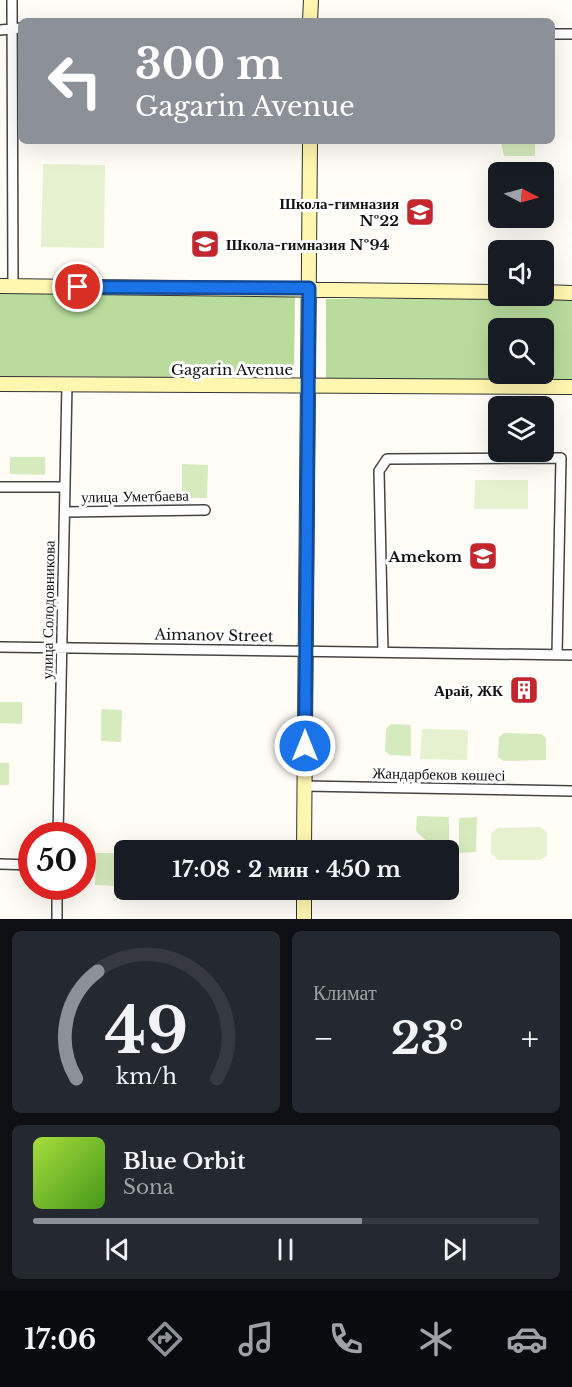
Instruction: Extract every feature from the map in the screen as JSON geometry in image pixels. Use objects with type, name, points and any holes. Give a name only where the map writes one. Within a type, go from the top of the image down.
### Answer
[{"type":"street","points":[[12,0],[16,29],[6,286],[488,292]]},
{"type":"street","points":[[310,18],[311,0]]},
{"type":"street","points":[[0,30],[16,29]]},
{"type":"street","points":[[555,34],[572,34]]},
{"type":"street","points":[[304,840],[310,144]]},
{"type":"street","points":[[554,292],[572,293]]},
{"type":"street","name":"Gagarin Avenue","points":[[0,384],[572,387]]},
{"type":"street","name":"улица Солодовникова","points":[[58,822],[68,384]]},
{"type":"street","points":[[557,654],[561,458]]},
{"type":"street","points":[[383,652],[379,471],[387,459],[572,458]]},
{"type":"street","points":[[0,487],[65,488]]},
{"type":"street","name":"улица Уметбаева","points":[[64,512],[205,510]]},
{"type":"street","name":"Aimanov Street","points":[[0,647],[62,646],[572,655]]},
{"type":"street","name":"Жандарбеков көшесі","points":[[305,786],[572,791]]},
{"type":"street","points":[[0,864],[18,865]]},
{"type":"street","points":[[57,900],[57,919]]},
{"type":"street","points":[[304,900],[304,919]]},
{"type":"green space","points":[[502,144],[535,144],[535,156],[504,156]]},
{"type":"green space","points":[[43,164],[105,165],[104,248],[41,247]]},
{"type":"green space","points":[[0,293],[295,297],[294,378],[0,376]]},
{"type":"green space","points":[[488,298],[488,306],[554,306],[554,298],[572,298],[572,379],[554,379],[554,318],[488,318],[488,379],[326,379],[326,299]]},
{"type":"green space","points":[[10,457],[45,457],[45,475],[10,474]]},
{"type":"green space","points":[[182,464],[208,465],[207,498],[182,498]]},
{"type":"green space","points":[[475,480],[528,480],[528,509],[474,509]]},
{"type":"green space","points":[[0,702],[22,702],[22,724],[0,723]]},
{"type":"green space","points":[[101,709],[122,710],[121,742],[101,741]]},
{"type":"green space","points":[[391,724],[411,725],[411,756],[390,755],[385,751],[386,729]]},
{"type":"green space","points":[[422,729],[468,730],[467,760],[420,759]]},
{"type":"green space","points":[[504,733],[541,734],[546,738],[546,760],[503,761],[498,757],[499,737]]},
{"type":"green space","points":[[0,763],[9,763],[9,785],[0,785]]},
{"type":"green space","points":[[417,816],[449,817],[449,840],[425,840],[416,831]]},
{"type":"green space","points":[[477,817],[476,852],[459,853],[459,818]]},
{"type":"green space","points":[[540,827],[547,832],[547,856],[540,860],[498,860],[491,853],[491,833],[498,828]]},
{"type":"green space","points":[[96,853],[114,853],[114,886],[96,885]]},
{"type":"place","name":"Школа-гимназия №22","points":[[420,212]]},
{"type":"place","name":"Школа-гимназия №94","points":[[205,244]]},
{"type":"place","name":"Amekom","points":[[483,556]]},
{"type":"place","name":"Арай, ЖК","points":[[524,690]]},
{"type":"route","points":[[78,287],[309,288],[305,746]]}]
